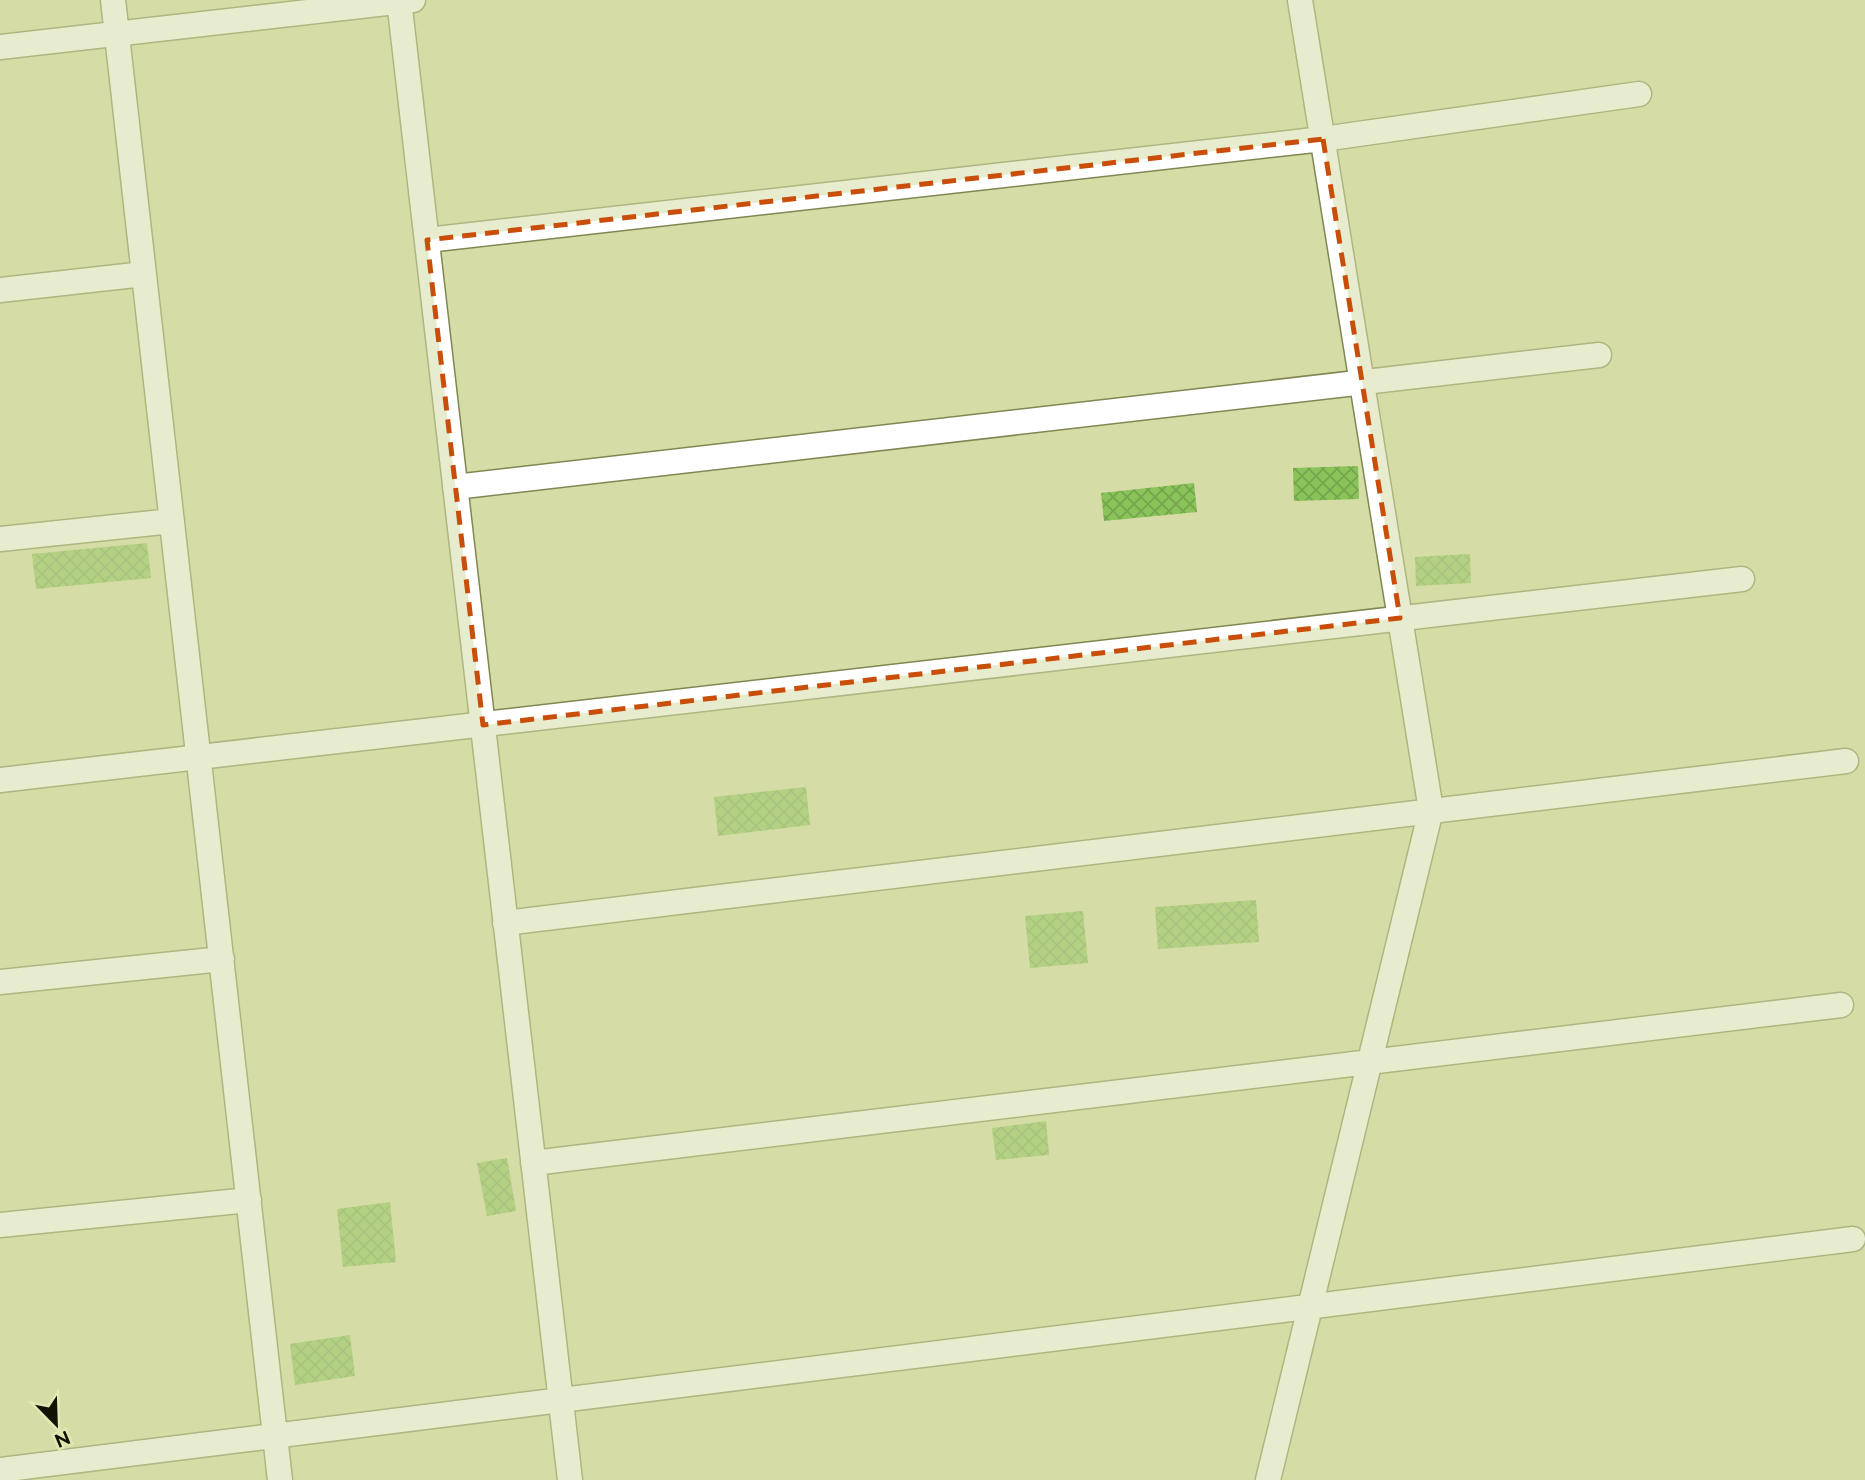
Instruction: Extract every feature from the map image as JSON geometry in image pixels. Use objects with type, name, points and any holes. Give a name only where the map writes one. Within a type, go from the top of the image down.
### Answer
[{"type":"street","points":[[113,0],[280,1480]]},
{"type":"street","points":[[1268,1480],[1431,810],[1300,0]]},
{"type":"street","points":[[0,47],[404,1],[427,240],[570,1480]]},
{"type":"street","points":[[427,240],[1323,139],[1639,94]]},
{"type":"street","points":[[0,290],[144,274]]},
{"type":"street","points":[[455,487],[1599,355]]},
{"type":"street","points":[[0,540],[172,522]]},
{"type":"street","points":[[0,780],[1742,579]]},
{"type":"street","points":[[505,923],[1846,761]]},
{"type":"street","points":[[0,982],[222,959]]},
{"type":"street","points":[[533,1163],[1840,1005]]},
{"type":"street","points":[[0,1225],[249,1200]]},
{"type":"street","points":[[0,1470],[1853,1239]]},
{"type":"highlighted area","points":[[1323,139],[1400,618],[483,725],[427,240]]},
{"type":"building","points":[[1358,466],[1359,499],[1294,501],[1293,468]]},
{"type":"building","points":[[1194,483],[1197,512],[1104,521],[1101,493]]},
{"type":"building","points":[[147,543],[151,578],[36,589],[32,554]]},
{"type":"building","points":[[1470,554],[1471,583],[1416,586],[1415,557]]},
{"type":"building","points":[[806,787],[810,825],[718,836],[714,797]]},
{"type":"building","points":[[1256,900],[1259,942],[1158,949],[1155,907]]},
{"type":"building","points":[[1083,911],[1088,963],[1030,968],[1025,916]]},
{"type":"building","points":[[1046,1121],[1049,1155],[996,1160],[992,1128]]},
{"type":"building","points":[[507,1158],[516,1211],[487,1216],[477,1163]]},
{"type":"building","points":[[390,1202],[396,1262],[343,1267],[337,1209]]},
{"type":"building","points":[[350,1335],[355,1376],[295,1385],[290,1344]]}]
